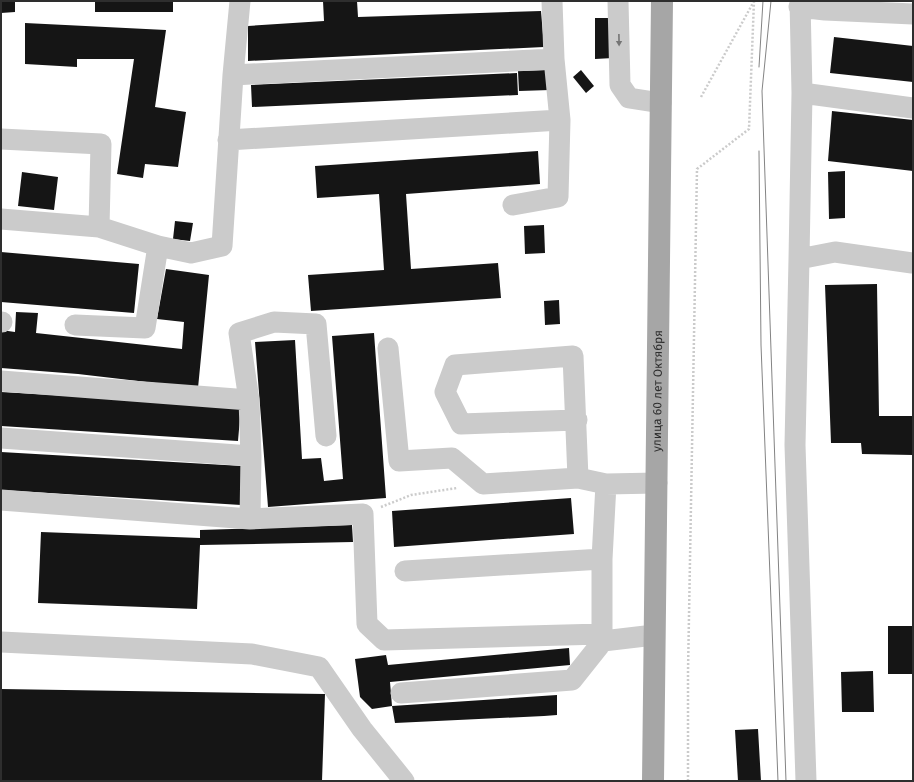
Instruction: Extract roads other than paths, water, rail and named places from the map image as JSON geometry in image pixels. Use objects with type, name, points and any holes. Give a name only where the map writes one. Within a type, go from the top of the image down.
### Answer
[{"type":"main road","name":"улица 60 лет Октября","points":[[653,781],[662,1]]},
{"type":"lane","points":[[1,219],[99,227],[158,246],[191,253],[222,246],[228,140],[240,1]]},
{"type":"lane","points":[[513,204],[558,196],[560,120],[554,59],[552,1]]},
{"type":"lane","points":[[618,1],[620,85],[629,98],[661,103]]},
{"type":"lane","points":[[806,781],[795,446],[802,93],[800,4],[825,10],[913,14]]},
{"type":"lane","points":[[233,75],[554,59]]},
{"type":"lane","points":[[802,93],[913,108]]},
{"type":"lane","points":[[228,140],[560,120]]},
{"type":"lane","points":[[1,139],[101,144],[99,227]]},
{"type":"lane","points":[[75,325],[145,328],[158,246]]},
{"type":"lane","points":[[799,259],[835,252],[912,263]]},
{"type":"lane","points":[[250,519],[252,456],[250,400],[239,333],[274,322],[316,324],[326,436]]},
{"type":"lane","points":[[388,348],[399,461],[452,458],[483,484],[578,478],[606,484],[657,483]]},
{"type":"lane","points":[[577,420],[461,424],[445,392],[455,365],[574,356],[577,420],[578,478]]},
{"type":"lane","points":[[1,381],[250,400]]},
{"type":"lane","points":[[1,438],[252,456]]},
{"type":"lane","points":[[401,693],[572,680],[602,637],[602,559],[606,484]]},
{"type":"lane","points":[[1,500],[250,519],[364,514],[367,624],[384,640],[654,635]]},
{"type":"lane","points":[[405,571],[602,559]]},
{"type":"lane","points":[[1,642],[252,654],[319,667],[362,729],[404,781]]},
{"type":"tram line","points":[[759,67],[763,1]]},
{"type":"tram line","points":[[771,1],[762,91],[786,781]]},
{"type":"tram line","points":[[759,151],[761,345],[778,781]]}]
